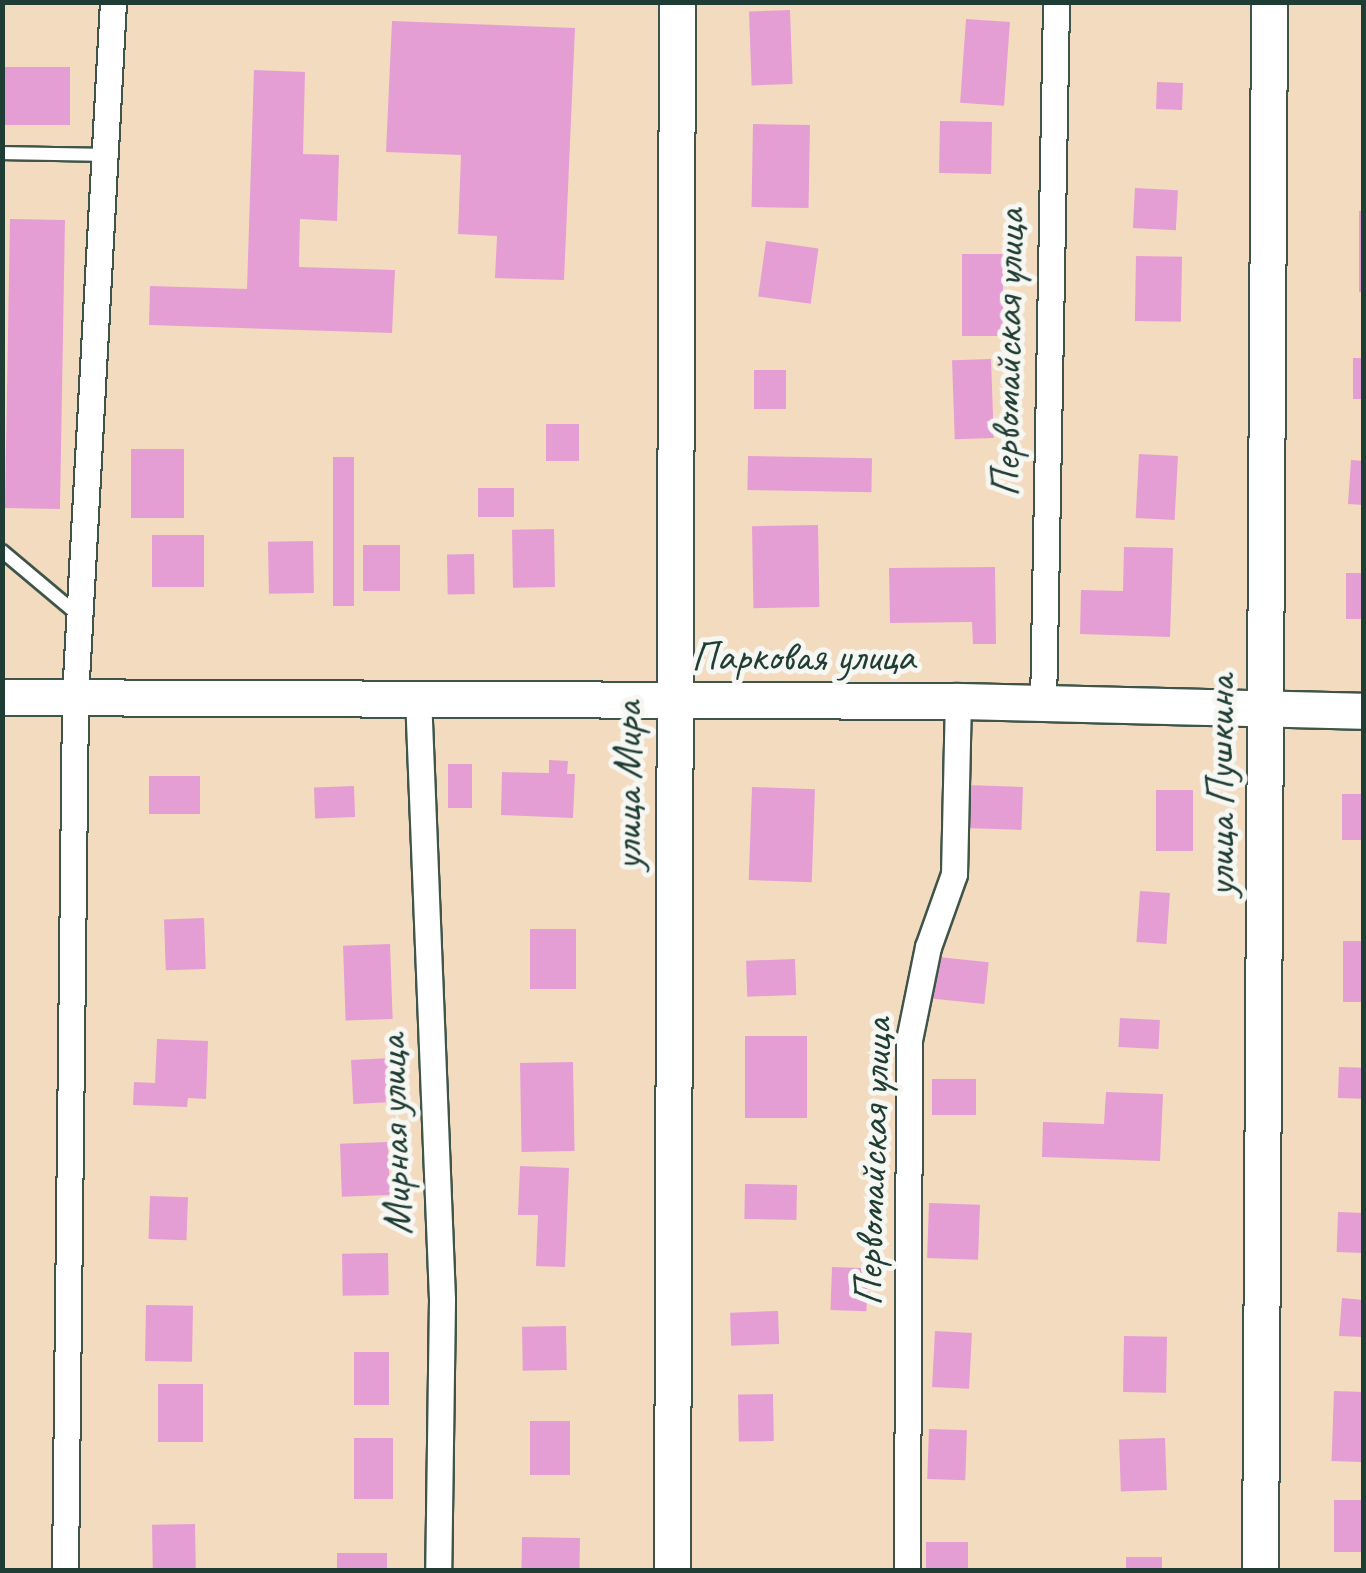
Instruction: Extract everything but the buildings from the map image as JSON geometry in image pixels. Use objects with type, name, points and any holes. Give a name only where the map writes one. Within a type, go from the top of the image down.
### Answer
[{"type":"street","points":[[64,1570],[75,696],[108,155],[113,2]]},
{"type":"street","name":"улица Мира","points":[[672,1570],[677,2]]},
{"type":"street","name":"Первомайская улица","points":[[1044,706],[1056,2]]},
{"type":"street","name":"улица Пушкина","points":[[1260,1570],[1269,2]]},
{"type":"street","name":"Парковая улица","points":[[2,697],[418,696],[673,703],[958,701],[1364,711]]},
{"type":"street","name":"Мирная улица","points":[[418,696],[442,1300],[438,1570]]},
{"type":"street","name":"Первомайская улица","points":[[907,1570],[909,1040],[928,947],[954,874],[958,701]]},
{"type":"lane","points":[[2,153],[108,155]]},
{"type":"lane","points":[[2,552],[80,616]]}]
